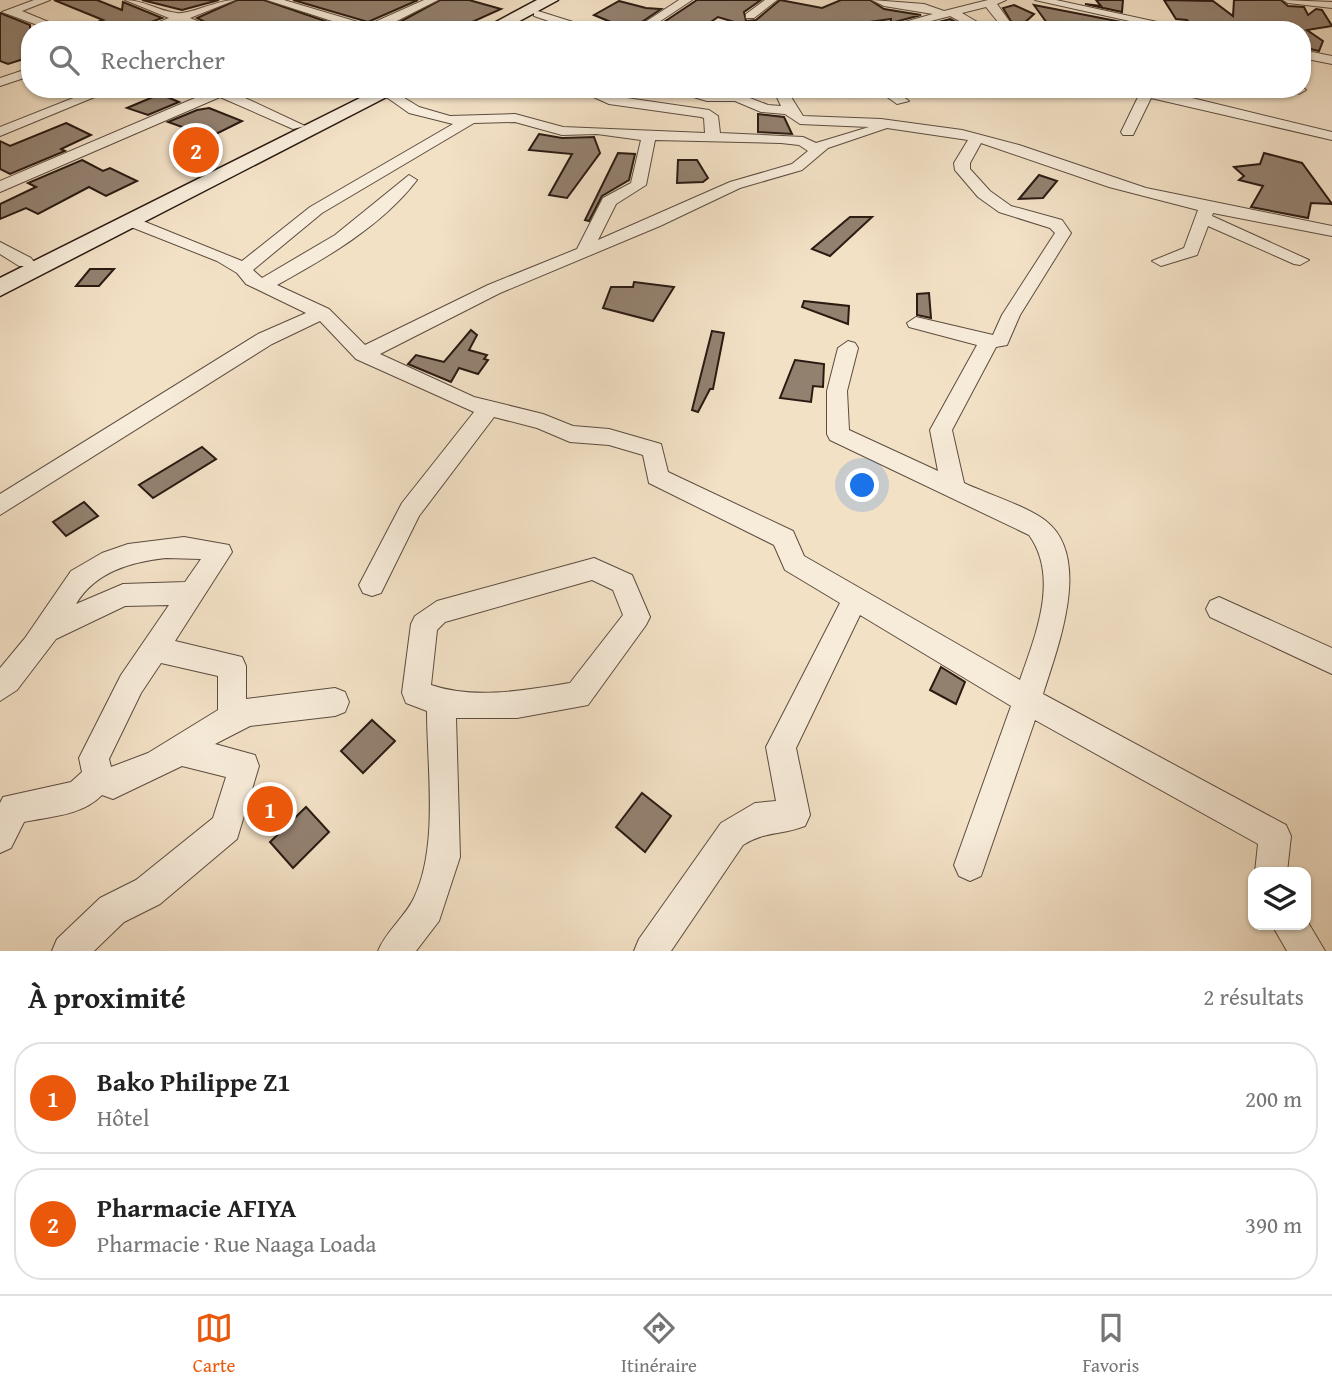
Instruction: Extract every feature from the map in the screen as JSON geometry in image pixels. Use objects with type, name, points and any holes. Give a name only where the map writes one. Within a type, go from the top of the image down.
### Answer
[{"type":"main road","points":[[507,21],[550,0]]},
{"type":"main road","points":[[525,21],[567,0]]},
{"type":"main road","points":[[0,274],[298,126],[364,98]]},
{"type":"main road","points":[[0,288],[368,98]]},
{"type":"street","points":[[6,12],[45,0]]},
{"type":"street","points":[[130,0],[186,21]]},
{"type":"street","points":[[170,21],[230,0]]},
{"type":"street","points":[[272,0],[344,21]]},
{"type":"street","points":[[307,10],[332,0]]},
{"type":"street","points":[[388,21],[433,0]]},
{"type":"street","points":[[653,21],[687,0]]},
{"type":"street","points":[[750,16],[772,0]]},
{"type":"street","points":[[877,0],[884,4],[928,6],[965,21]]},
{"type":"street","points":[[1040,0],[1096,5],[1148,21]]},
{"type":"street","points":[[1288,0],[1332,5]]},
{"type":"street","points":[[920,21],[995,2],[1003,21]]},
{"type":"street","points":[[6,12],[34,21]]},
{"type":"street","points":[[538,14],[560,21]]},
{"type":"street","points":[[1311,54],[1332,52]]},
{"type":"street","points":[[1311,56],[1332,60]]},
{"type":"street","points":[[2,80],[21,75]]},
{"type":"street","points":[[0,132],[85,98]]},
{"type":"street","points":[[1,185],[199,98]]},
{"type":"street","points":[[235,98],[298,126]]},
{"type":"street","points":[[395,98],[414,110],[438,118],[515,118],[534,121],[562,131],[597,130],[648,136],[799,140],[815,149]]},
{"type":"street","points":[[605,98],[704,113],[711,116],[713,137]]},
{"type":"street","points":[[739,98],[766,109],[790,110]]},
{"type":"street","points":[[784,98],[800,120],[891,124],[976,138],[1014,148],[1205,213],[1300,260]]},
{"type":"street","points":[[897,98],[902,101]]},
{"type":"street","points":[[1128,132],[1145,98]]},
{"type":"street","points":[[1177,98],[1332,136]]},
{"type":"street","points":[[243,269],[316,210],[470,120]]},
{"type":"street","points":[[363,354],[494,289],[583,253],[735,185],[797,167],[815,149],[891,124]]},
{"type":"street","points":[[583,253],[609,201],[638,185],[647,155],[648,136]]},
{"type":"street","points":[[916,323],[989,342],[1000,340],[1012,315],[1063,233],[1056,224],[1005,209],[984,194],[963,170],[962,163],[976,138]]},
{"type":"street","points":[[264,284],[325,252],[387,205],[410,180]]},
{"type":"street","points":[[1205,213],[1332,231]]},
{"type":"street","points":[[1161,261],[1191,251],[1205,213]]},
{"type":"street","points":[[132,222],[223,257],[243,269],[253,280],[322,313],[363,354],[468,403],[543,422],[570,434],[609,437],[653,450],[657,477],[784,538],[794,563],[1027,699],[1275,836],[1272,867]]},
{"type":"street","points":[[0,247],[25,262]]},
{"type":"street","points":[[0,506],[265,340],[322,313]]},
{"type":"street","points":[[953,487],[941,430],[989,342]]},
{"type":"street","points":[[848,348],[837,391],[838,434],[1038,528],[1047,537],[1053,551],[1058,600],[970,865]]},
{"type":"street","points":[[372,585],[410,510],[489,408]]},
{"type":"street","points":[[0,688],[47,630],[79,580],[118,557],[157,549],[220,552],[131,684],[94,758],[98,777]]},
{"type":"street","points":[[594,569],[623,583],[637,617],[578,695],[509,706],[441,704],[416,693],[424,624],[438,613],[594,569]]},
{"type":"street","points":[[47,630],[123,596],[191,593]]},
{"type":"street","points":[[651,951],[732,834],[755,819],[794,815],[781,747],[855,599]]},
{"type":"street","points":[[1219,609],[1332,661]]},
{"type":"street","points":[[156,650],[232,666],[232,717]]},
{"type":"street","points":[[98,777],[113,784],[136,777],[182,751],[232,717],[311,703],[335,702]]},
{"type":"street","points":[[394,951],[427,909],[444,857],[441,704]]},
{"type":"street","points":[[69,951],[112,910],[148,892],[226,828],[244,766],[182,751]]},
{"type":"street","points":[[0,837],[15,808],[79,796],[98,777]]},
{"type":"street","points":[[1293,930],[1308,951]]},
{"type":"building","points":[[54,0],[97,0],[122,10],[123,2],[162,18],[154,21],[100,21],[103,20]]},
{"type":"building","points":[[142,0],[219,0],[182,10]]},
{"type":"building","points":[[237,0],[264,0],[325,21],[203,21],[197,18]]},
{"type":"building","points":[[293,0],[418,0],[365,21]]},
{"type":"building","points":[[440,0],[469,0],[501,9],[474,21],[402,21]]},
{"type":"building","points":[[697,0],[761,0],[744,12],[746,21],[718,17],[712,21],[666,21]]},
{"type":"building","points":[[780,0],[822,8],[841,0],[870,0],[884,9],[921,15],[898,21],[746,21],[756,20]]},
{"type":"building","points":[[1096,0],[1123,0],[1122,12],[1085,4],[1101,6]]},
{"type":"building","points":[[1164,0],[1213,1],[1233,16],[1234,0],[1281,0],[1288,6],[1304,7],[1308,15],[1316,9],[1322,10],[1332,26],[1311,29],[1311,21],[1176,19]]},
{"type":"building","points":[[619,1],[661,9],[643,21],[608,21],[594,15]]},
{"type":"building","points":[[1014,5],[1034,14],[1026,21],[1011,21],[1003,8]]},
{"type":"building","points":[[1034,5],[1117,21],[1046,21]]},
{"type":"building","points":[[0,13],[21,21],[21,60],[8,64],[0,61]]},
{"type":"building","points":[[1311,33],[1323,41],[1319,51],[1311,49]]},
{"type":"building","points":[[151,98],[170,98],[179,102],[148,115],[127,108]]},
{"type":"building","points":[[209,108],[242,121],[210,137],[168,122],[197,110]]},
{"type":"building","points":[[758,114],[784,117],[792,134],[758,132]]},
{"type":"building","points":[[66,123],[91,135],[61,149],[65,151],[10,174],[0,169],[0,141],[10,146]]},
{"type":"building","points":[[539,134],[562,138],[594,137],[600,153],[567,198],[549,195],[572,154],[529,150]]},
{"type":"building","points":[[618,153],[635,154],[629,180],[602,196],[589,221],[585,220]]},
{"type":"building","points":[[1264,153],[1302,163],[1332,204],[1311,203],[1308,218],[1251,207],[1263,186],[1239,180],[1244,176],[1234,167],[1260,164]]},
{"type":"building","points":[[82,160],[103,171],[110,168],[137,181],[106,196],[89,187],[38,214],[26,208],[0,219],[0,204],[36,187],[28,183]]},
{"type":"building","points":[[678,160],[697,160],[708,178],[703,182],[677,183]]},
{"type":"building","points":[[1039,175],[1057,181],[1043,198],[1019,199]]},
{"type":"building","points":[[850,217],[872,217],[830,256],[812,249]]},
{"type":"building","points":[[90,269],[114,269],[99,286],[76,286]]},
{"type":"building","points":[[634,282],[674,287],[653,321],[603,308],[611,287],[633,287]]},
{"type":"building","points":[[929,293],[931,318],[917,315],[917,294]]},
{"type":"building","points":[[804,301],[849,306],[848,324],[802,307]]},
{"type":"building","points":[[471,330],[477,335],[469,350],[487,355],[484,359],[488,360],[478,374],[459,368],[451,382],[408,364],[416,355],[444,362]]},
{"type":"building","points":[[712,331],[724,333],[713,389],[710,389],[698,412],[692,410]]},
{"type":"building","points":[[795,360],[824,364],[823,387],[813,386],[811,402],[780,398]]},
{"type":"building","points":[[202,447],[216,459],[153,498],[139,485]]},
{"type":"building","points":[[84,502],[98,516],[66,536],[53,522]]},
{"type":"building","points":[[941,667],[965,682],[956,704],[930,690]]},
{"type":"building","points":[[372,720],[395,741],[363,773],[341,751]]},
{"type":"building","points":[[642,793],[671,816],[645,852],[616,827]]},
{"type":"building","points":[[306,807],[329,832],[293,868],[270,842]]},
{"type":"place","name":"Pharmacie AFIYA","points":[[196,150]]},
{"type":"place","name":"Bako Philippe Z1","points":[[270,809]]}]
